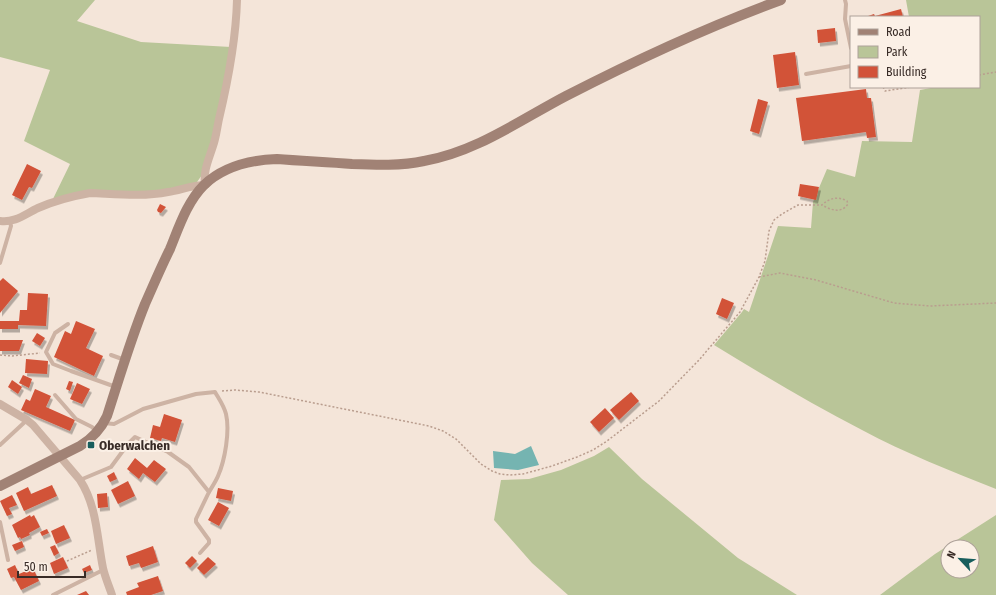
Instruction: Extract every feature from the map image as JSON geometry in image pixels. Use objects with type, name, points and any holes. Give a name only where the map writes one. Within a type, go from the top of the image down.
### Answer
[{"type":"main road","points":[[0,486],[60,457],[85,443],[98,432],[104,423],[145,304],[181,223],[196,194],[220,174],[237,165],[262,160],[277,159],[375,165],[423,162],[454,154],[484,141],[566,96],[669,46],[719,24],[781,0]]},
{"type":"street","points":[[0,221],[10,222],[39,208],[82,194],[147,194],[168,192],[186,187],[205,185],[205,169],[213,145],[225,92],[235,32],[237,0]]},
{"type":"street","points":[[0,404],[27,420],[80,480],[85,488],[93,509],[103,570],[112,595]]},
{"type":"lane","points":[[845,0],[845,19],[850,43]]},
{"type":"lane","points":[[806,74],[850,66]]},
{"type":"lane","points":[[0,263],[11,226],[10,222]]},
{"type":"lane","points":[[68,324],[55,333],[46,352],[53,364],[116,387]]},
{"type":"lane","points":[[111,355],[125,360]]},
{"type":"lane","points":[[104,423],[114,424],[143,409],[196,394],[214,392],[226,415],[227,429],[222,463],[218,476],[196,519],[196,522],[209,540],[209,543],[200,553]]},
{"type":"lane","points":[[55,395],[76,419],[92,427],[98,432]]},
{"type":"lane","points":[[0,445],[27,420]]},
{"type":"lane","points":[[80,480],[112,467],[128,444],[135,437],[168,452],[189,467],[209,492]]},
{"type":"lane","points":[[0,522],[8,560]]},
{"type":"lane","points":[[53,595],[103,570]]},
{"type":"path","points":[[980,75],[996,72]]},
{"type":"path","points":[[884,88],[885,91],[904,88]]},
{"type":"path","points":[[214,392],[235,390],[259,392],[428,426],[443,431],[456,439],[481,464],[492,471],[510,475],[523,474],[552,466],[592,450],[607,441],[659,401],[699,360],[740,312],[759,278],[765,261],[769,231],[774,220],[798,206],[822,205],[829,209],[836,210],[845,207],[848,204],[843,198],[833,198],[822,205]]},
{"type":"path","points":[[759,278],[780,273],[816,280],[894,303],[930,306],[996,303]]},
{"type":"path","points":[[0,355],[12,356],[46,352]]},
{"type":"path","points":[[66,561],[85,552],[100,548]]},
{"type":"green space","points":[[0,0],[95,0],[77,21],[141,42],[231,47],[207,168],[197,182],[170,192],[84,193],[51,203],[70,164],[24,141],[50,70],[0,57]]},
{"type":"green space","points":[[906,0],[996,0],[996,489],[928,461],[878,438],[806,400],[714,345],[744,309],[749,312],[778,226],[811,228],[813,202],[827,169],[855,177],[862,141],[912,142],[920,90],[931,88],[980,88],[980,16],[909,16]]},
{"type":"green space","points":[[609,447],[642,479],[738,558],[797,595],[568,595],[532,563],[494,520],[501,480],[529,479],[561,470],[594,456]]},
{"type":"green space","points":[[996,515],[996,595],[880,595],[940,551],[940,579],[980,579],[980,539],[958,539]]},
{"type":"water","points":[[531,446],[539,465],[518,470],[494,468],[493,451],[515,454]]},
{"type":"building","points":[[901,9],[903,16],[875,16]]},
{"type":"building","points":[[835,28],[836,41],[818,43],[817,30]]},
{"type":"building","points":[[795,52],[799,85],[777,88],[773,55]]},
{"type":"building","points":[[866,89],[867,98],[871,98],[876,137],[867,138],[866,132],[802,141],[796,98]]},
{"type":"building","points":[[758,99],[768,102],[759,134],[750,131]]},
{"type":"building","points":[[27,164],[41,171],[32,188],[29,187],[22,200],[12,195]]},
{"type":"building","points":[[800,184],[819,187],[816,200],[798,196]]},
{"type":"building","points":[[160,204],[166,207],[161,213],[157,210]]},
{"type":"building","points":[[3,278],[18,291],[0,313],[0,281]]},
{"type":"building","points":[[28,293],[48,294],[46,326],[18,325],[18,329],[0,329],[0,321],[19,321],[20,310],[27,310]]},
{"type":"building","points":[[722,298],[734,303],[727,319],[716,314]]},
{"type":"building","points":[[76,321],[95,329],[86,348],[103,356],[94,376],[54,357],[65,331],[71,334]]},
{"type":"building","points":[[37,333],[45,338],[40,346],[32,341]]},
{"type":"building","points":[[0,340],[23,340],[19,351],[0,351]]},
{"type":"building","points":[[26,359],[48,361],[47,374],[25,373]]},
{"type":"building","points":[[23,375],[32,379],[29,388],[19,383]]},
{"type":"building","points":[[12,380],[22,387],[18,394],[8,387]]},
{"type":"building","points":[[69,381],[73,382],[70,391],[66,389]]},
{"type":"building","points":[[77,383],[90,389],[82,404],[70,399]]},
{"type":"building","points":[[35,389],[51,396],[46,407],[75,420],[70,431],[21,410],[26,399],[30,401]]},
{"type":"building","points":[[631,392],[639,401],[619,420],[610,410]]},
{"type":"building","points":[[605,408],[614,418],[599,432],[590,422]]},
{"type":"building","points":[[164,414],[182,420],[175,442],[162,438],[161,441],[150,438],[153,425],[160,427]]},
{"type":"building","points":[[135,458],[147,468],[154,460],[166,469],[155,482],[143,473],[139,479],[127,469]]},
{"type":"building","points":[[114,472],[117,479],[110,482],[107,476]]},
{"type":"building","points":[[128,481],[135,496],[118,504],[111,490]]},
{"type":"building","points":[[52,485],[57,496],[24,511],[16,493],[28,487],[31,494]]},
{"type":"building","points":[[218,488],[233,491],[231,501],[216,498]]},
{"type":"building","points":[[107,493],[108,507],[98,508],[97,494]]},
{"type":"building","points":[[12,495],[17,505],[9,508],[12,514],[7,516],[0,501]]},
{"type":"building","points":[[218,502],[229,508],[219,526],[208,520]]},
{"type":"building","points":[[30,515],[31,517],[34,515],[40,527],[29,533],[30,535],[21,539],[20,537],[18,538],[12,525]]},
{"type":"building","points":[[64,525],[70,538],[56,544],[51,531]]},
{"type":"building","points":[[47,529],[49,533],[42,536],[40,532]]},
{"type":"building","points":[[22,541],[24,547],[15,551],[12,545]]},
{"type":"building","points":[[55,545],[59,553],[54,556],[50,547]]},
{"type":"building","points":[[153,546],[158,562],[141,568],[139,563],[129,566],[126,556]]},
{"type":"building","points":[[192,556],[197,561],[190,568],[185,563]]},
{"type":"building","points":[[63,557],[68,568],[54,574],[50,563]]},
{"type":"building","points":[[208,557],[216,564],[204,575],[197,568]]},
{"type":"building","points":[[15,565],[19,574],[33,568],[39,581],[21,590],[14,577],[11,578],[7,569]]},
{"type":"building","points":[[90,565],[92,570],[84,573],[82,569]]},
{"type":"building","points":[[158,576],[163,591],[151,595],[127,595],[126,592],[139,587],[137,583]]},
{"type":"building","points":[[86,591],[89,595],[77,595]]},
{"type":"place","name":"Oberwalchen","points":[[91,445]]}]
